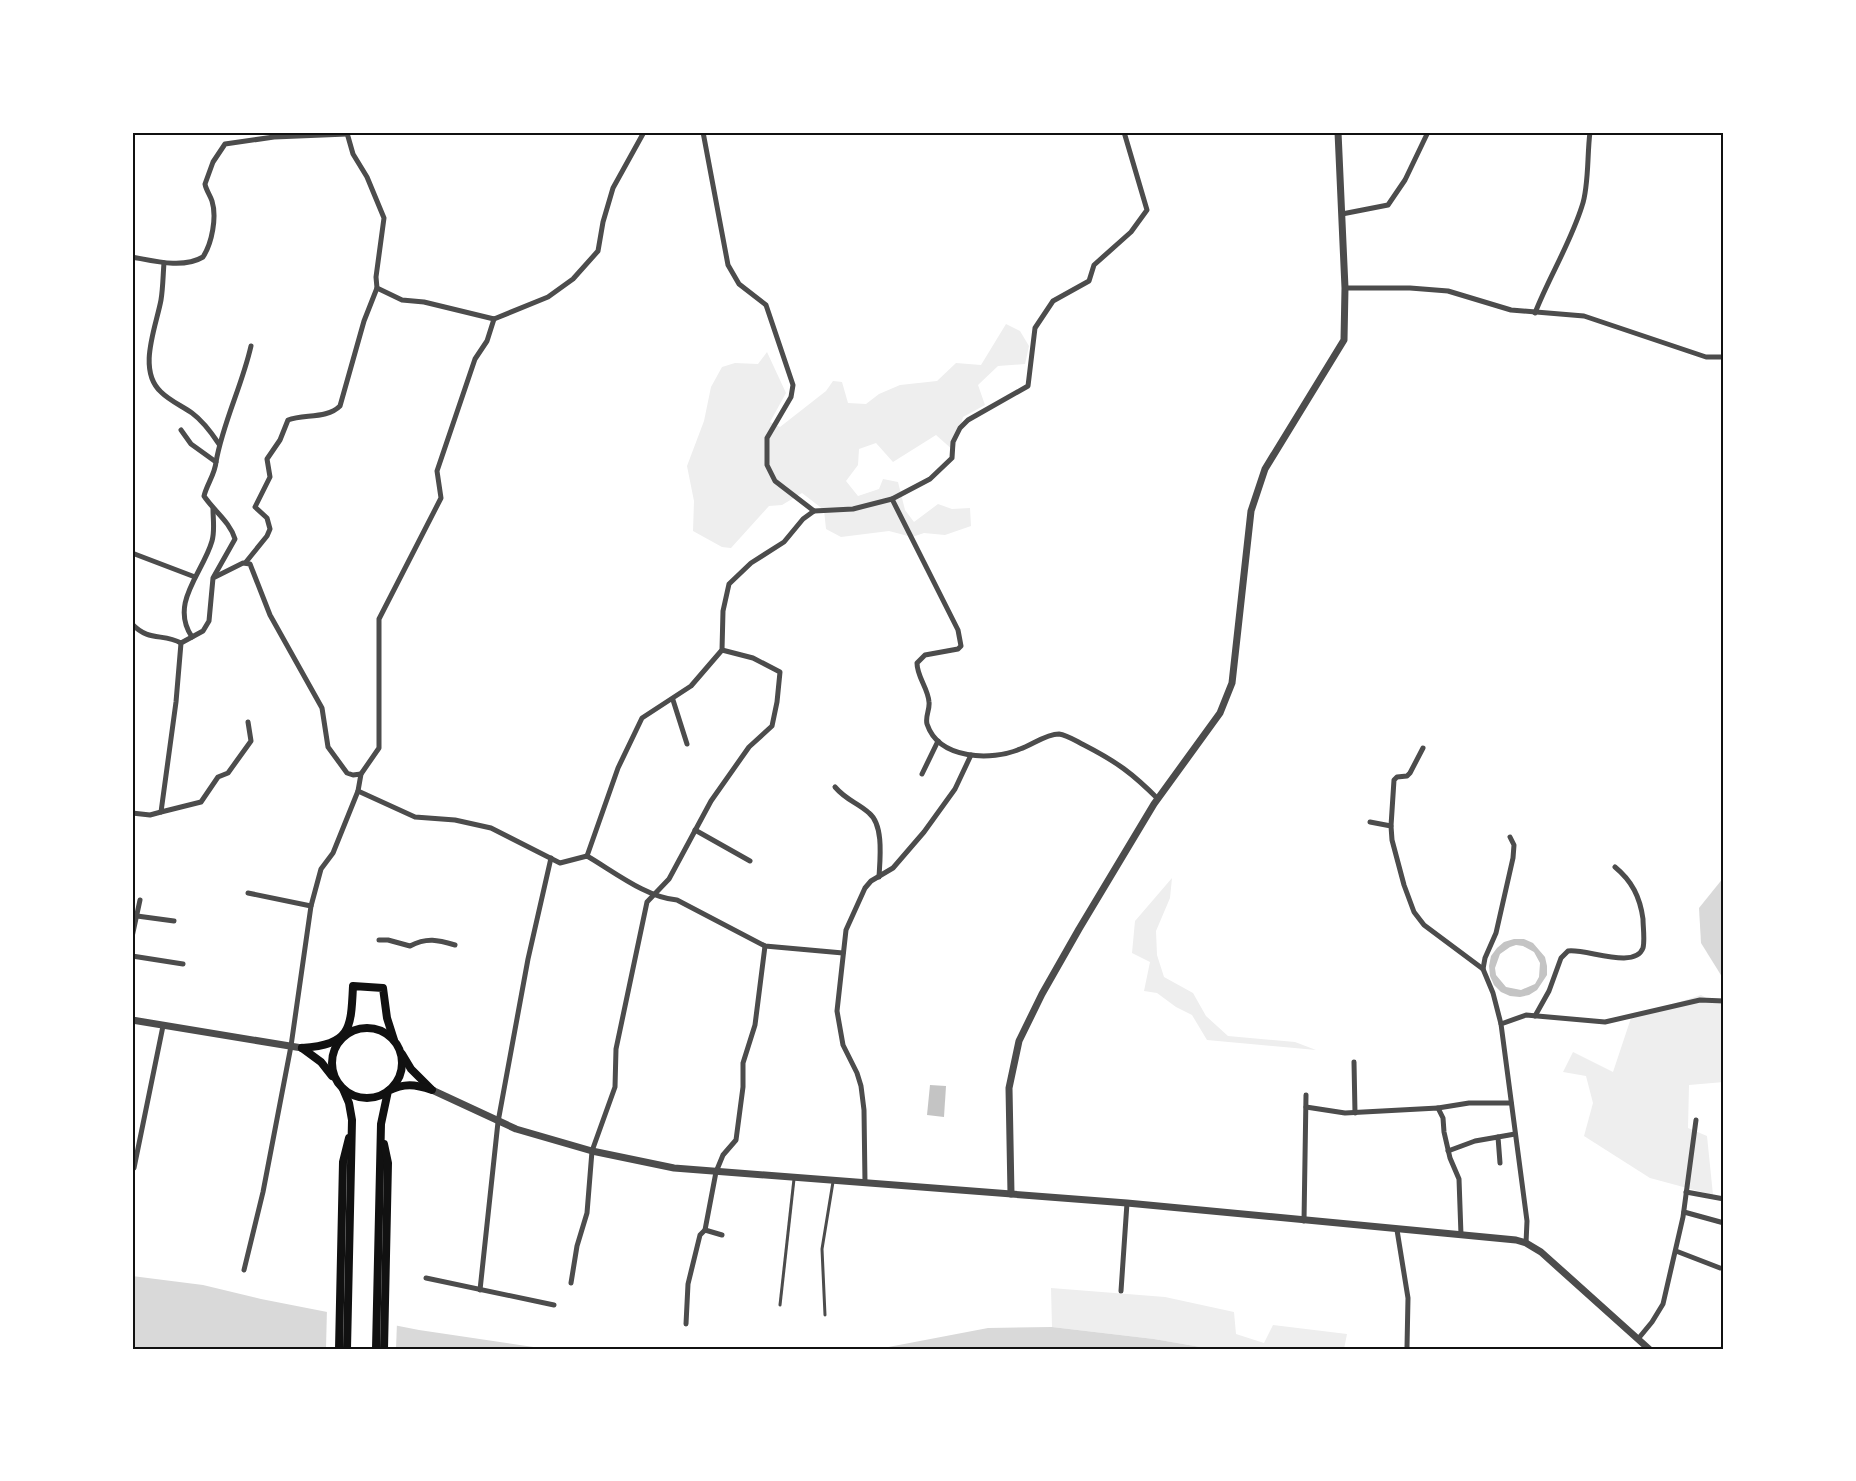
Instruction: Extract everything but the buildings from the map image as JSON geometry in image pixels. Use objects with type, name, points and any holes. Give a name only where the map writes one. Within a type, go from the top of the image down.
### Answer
[{"type":"main road","points":[[336,1080],[332,1068],[332,1056],[336,1045],[344,1036],[352,1008],[353,986],[383,988],[387,1018],[395,1041],[411,1069],[432,1090]]},
{"type":"main road","points":[[303,1048],[324,1047],[354,1030],[365,1028],[376,1029],[395,1041]]},
{"type":"main road","points":[[303,1048],[321,1062],[343,1089],[349,1103],[352,1120],[339,1349]]},
{"type":"main road","points":[[384,1349],[381,1124],[388,1091],[396,1083],[401,1073],[400,1051]]},
{"type":"main road","points":[[343,1089],[354,1096],[365,1098],[377,1097],[398,1086],[414,1084],[432,1090]]},
{"type":"main road","points":[[346,1240],[347,1349]]},
{"type":"main road","points":[[376,1349],[382,1245]]},
{"type":"street","points":[[377,288],[402,300],[424,302],[494,319],[548,297],[573,279],[598,251],[603,222],[614,188],[644,132]]},
{"type":"street","points":[[703,132],[728,265],[739,284],[766,305],[793,385],[791,397],[767,438],[767,465],[775,481],[814,511]]},
{"type":"street","points":[[587,856],[618,768],[639,723],[646,714],[692,686],[722,650],[723,610],[729,584],[751,563],[784,542],[803,519],[814,511],[853,509],[892,498],[930,479],[952,458],[953,442],[960,428],[968,420],[1028,386],[1035,328],[1053,301],[1089,281],[1094,265],[1131,232],[1147,210],[1124,132]]},
{"type":"street","points":[[1011,1194],[1009,1088],[1019,1041],[1042,994],[1079,929],[1158,799],[1220,713],[1232,683],[1251,511],[1265,470],[1344,340],[1345,288],[1338,132]]},
{"type":"street","points":[[1342,214],[1388,205],[1405,180],[1428,132]]},
{"type":"street","points":[[1534,313],[1567,248],[1583,205],[1590,132]]},
{"type":"street","points":[[132,257],[164,263],[198,260],[206,253],[214,215],[212,200],[205,183],[213,162],[225,144],[274,137],[347,133],[353,154],[367,177],[384,218],[376,277],[377,288],[364,321],[340,406],[334,411],[288,420],[280,440],[267,459],[270,477],[255,507],[267,518],[270,529],[267,536],[246,562],[213,578]]},
{"type":"street","points":[[164,263],[162,296],[150,353],[152,383],[170,400],[201,421],[219,444]]},
{"type":"street","points":[[1345,288],[1410,288],[1448,291],[1511,310],[1584,316],[1706,357],[1724,357]]},
{"type":"street","points":[[243,1270],[263,1192],[291,1046],[311,906],[321,869],[333,853],[358,791],[361,774],[379,748],[379,619],[441,498],[437,471],[476,359],[487,340],[494,319]]},
{"type":"street","points":[[181,643],[203,631],[209,621],[213,578],[235,539],[232,529],[204,496],[215,470],[219,444],[248,363],[251,346]]},
{"type":"street","points":[[181,430],[191,444],[216,462]]},
{"type":"street","points":[[892,498],[958,630],[961,643],[958,649],[925,655],[917,663],[917,672],[929,702],[927,721],[932,735],[954,750],[987,757],[1019,750],[1050,735],[1062,735],[1112,759],[1158,799]]},
{"type":"street","points":[[192,637],[184,618],[185,603],[213,538],[213,508]]},
{"type":"street","points":[[132,553],[195,577]]},
{"type":"street","points":[[246,562],[251,566],[270,615],[322,708],[328,747],[347,773],[353,776],[361,774]]},
{"type":"street","points":[[132,624],[148,636],[181,643]]},
{"type":"street","points":[[161,812],[176,702],[181,643]]},
{"type":"street","points":[[571,1283],[577,1246],[587,1213],[592,1151],[615,1088],[616,1049],[647,902],[669,879],[711,801],[749,747],[772,726],[780,676],[778,670],[753,658],[722,650]]},
{"type":"street","points":[[672,700],[687,744]]},
{"type":"street","points":[[132,813],[150,815],[201,802],[218,777],[228,773],[251,741],[248,722]]},
{"type":"street","points":[[922,774],[938,741]]},
{"type":"street","points":[[1423,748],[1410,773],[1394,780],[1391,800],[1392,840],[1414,912],[1424,925],[1483,969],[1493,993],[1501,1024],[1527,1221],[1526,1243]]},
{"type":"street","points":[[865,1183],[864,1110],[861,1086],[843,1045],[837,1011],[846,930],[862,893],[871,881],[893,868],[924,832],[955,789],[971,755]]},
{"type":"street","points":[[835,787],[844,798],[869,812],[875,822],[881,846],[879,877]]},
{"type":"street","points":[[358,791],[415,817],[455,820],[491,828],[560,862],[587,856],[656,895],[666,900],[677,900],[765,946],[843,953]]},
{"type":"street","points":[[1370,822],[1391,826]]},
{"type":"street","points":[[695,830],[750,861]]},
{"type":"street","points":[[1483,969],[1485,958],[1496,933],[1513,858],[1514,845],[1510,837]]},
{"type":"street","points":[[480,1290],[498,1122],[528,958],[551,858]]},
{"type":"street","points":[[1535,1016],[1549,991],[1561,958],[1568,951],[1577,950],[1630,958],[1639,954],[1643,947],[1638,894],[1625,875],[1615,867]]},
{"type":"street","points":[[248,893],[311,906]]},
{"type":"street","points":[[132,937],[140,900]]},
{"type":"street","points":[[136,916],[174,921]]},
{"type":"street","points":[[379,940],[410,946],[422,940],[435,939],[455,945]]},
{"type":"street","points":[[686,1324],[688,1284],[700,1235],[705,1230],[716,1172],[723,1155],[736,1140],[743,1087],[743,1063],[755,1025],[765,946]]},
{"type":"street","points":[[132,956],[183,964]]},
{"type":"street","points":[[1501,1024],[1526,1015],[1605,1022],[1700,1000],[1724,1000]]},
{"type":"street","points":[[132,1020],[303,1048]]},
{"type":"street","points":[[134,1168],[163,1026]]},
{"type":"street","points":[[1354,1062],[1355,1113]]},
{"type":"street","points":[[432,1090],[516,1129],[592,1151],[674,1168],[1127,1203],[1516,1240],[1541,1252],[1649,1349]]},
{"type":"street","points":[[1304,1221],[1306,1095]]},
{"type":"street","points":[[1306,1107],[1337,1113],[1355,1113],[1438,1108],[1469,1103],[1511,1102]]},
{"type":"street","points":[[1438,1108],[1443,1118],[1448,1151],[1459,1179],[1461,1235]]},
{"type":"street","points":[[1638,1339],[1663,1304],[1684,1212],[1696,1120]]},
{"type":"street","points":[[1448,1151],[1475,1141],[1515,1134]]},
{"type":"street","points":[[1498,1137],[1500,1163]]},
{"type":"street","points":[[1686,1192],[1724,1199]]},
{"type":"street","points":[[1121,1291],[1127,1203]]},
{"type":"street","points":[[1684,1212],[1724,1222]]},
{"type":"street","points":[[705,1230],[722,1235]]},
{"type":"street","points":[[1397,1230],[1407,1284],[1407,1347]]},
{"type":"street","points":[[1676,1251],[1720,1268]]},
{"type":"street","points":[[426,1278],[555,1305]]},
{"type":"lane","points":[[780,1305],[794,1177]]},
{"type":"lane","points":[[825,1315],[822,1249],[833,1180]]},
{"type":"shaded area","points":[[1006,324],[1020,331],[1029,346],[1025,364],[998,366],[978,385],[985,405],[963,417],[954,451],[936,435],[893,462],[876,443],[859,449],[858,465],[846,481],[858,496],[879,489],[883,479],[898,482],[905,510],[914,522],[938,504],[952,509],[970,508],[971,526],[945,535],[924,533],[912,537],[889,531],[841,537],[826,529],[824,510],[802,493],[782,505],[769,506],[731,548],[722,547],[693,531],[694,501],[687,466],[704,421],[711,387],[722,367],[735,363],[758,364],[767,352],[786,393],[770,422],[780,427],[826,391],[833,381],[842,382],[848,403],[866,404],[879,394],[900,385],[937,381],[956,363],[981,365]]},
{"type":"shaded area","points":[[1724,877],[1724,980],[1701,943],[1699,908]]},
{"type":"shaded area","points":[[1172,878],[1170,898],[1156,931],[1157,955],[1164,977],[1193,993],[1206,1016],[1228,1036],[1295,1042],[1316,1050],[1207,1040],[1192,1015],[1157,993],[1144,991],[1150,962],[1132,953],[1135,921]]},
{"type":"shaded area","points":[[1701,995],[1708,999],[1724,999],[1724,1082],[1689,1085],[1688,1128],[1707,1136],[1713,1195],[1650,1178],[1584,1136],[1593,1103],[1586,1076],[1563,1072],[1573,1052],[1613,1072],[1631,1018]]},
{"type":"shaded area","points":[[132,1276],[203,1285],[261,1299],[419,1330],[547,1349],[132,1349]]},
{"type":"shaded area","points":[[1051,1288],[1165,1297],[1234,1312],[1236,1334],[1264,1343],[1273,1325],[1347,1334],[1344,1349],[1212,1349],[1154,1339],[1052,1327]]},
{"type":"shaded area","points":[[1052,1327],[1154,1339],[1212,1349],[878,1349],[988,1328]]},
{"type":"pier","points":[[327,1308],[397,1322],[396,1349],[326,1349]]}]
